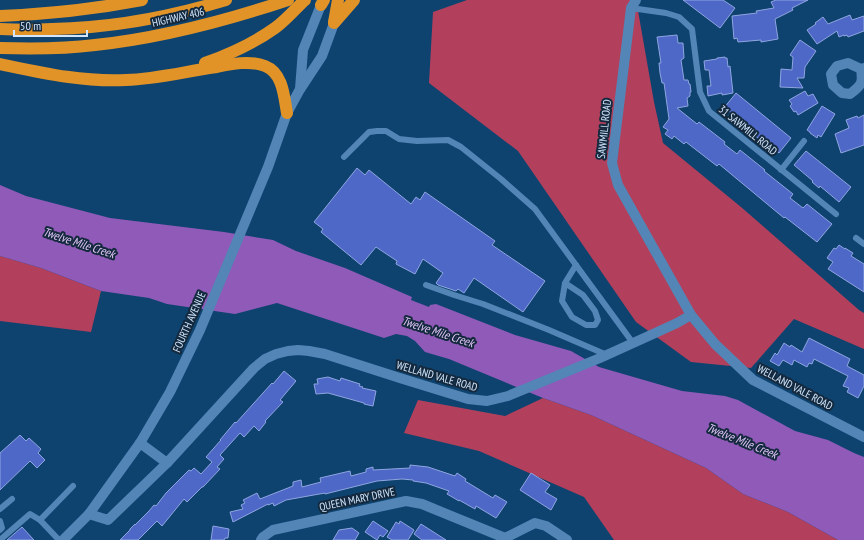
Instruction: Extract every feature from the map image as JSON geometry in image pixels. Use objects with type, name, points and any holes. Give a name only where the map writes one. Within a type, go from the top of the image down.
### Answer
[{"type":"highway","points":[[0,16],[60,13],[142,0]]},
{"type":"highway","name":"HIGHWAY 406","points":[[0,29],[53,30],[123,23],[165,16],[226,0]]},
{"type":"highway","name":"HIGHWAY 406","points":[[0,48],[30,49],[93,46],[143,39],[217,22],[288,0]]},
{"type":"highway","points":[[168,75],[216,59],[246,46],[276,27],[305,0]]},
{"type":"highway","points":[[334,23],[338,0]]},
{"type":"highway","points":[[334,23],[354,0]]},
{"type":"highway","points":[[0,64],[57,76],[89,80],[146,79],[234,64],[247,63],[264,65],[275,74],[280,82],[287,113]]},
{"type":"street","name":"FOURTH AVENUE","points":[[63,540],[89,514],[140,443],[170,392],[200,330],[268,167],[287,113],[299,91],[322,56],[343,0]]},
{"type":"street","name":"FOURTH AVENUE","points":[[299,91],[303,50],[323,2]]},
{"type":"street","name":"SAWMILL ROAD","points":[[634,4],[612,163],[618,186],[691,315]]},
{"type":"street","name":"WELLAND VALE ROAD","points":[[89,514],[108,520],[167,463],[254,368],[265,359],[276,354],[298,350],[324,354],[468,399],[487,401],[508,396],[604,356],[654,334],[691,315],[715,344],[753,380],[864,437]]},
{"type":"street","points":[[140,443],[167,463]]},
{"type":"street","name":"QUEEN MARY DRIVE","points":[[261,540],[262,537],[272,530],[406,501],[422,504],[504,539]]},
{"type":"street","points":[[504,539],[535,523],[546,526],[568,540]]},
{"type":"lane","name":"31 SAWMILL ROAD","points":[[634,4],[679,17],[692,29],[700,92],[709,111],[836,214]]},
{"type":"lane","points":[[344,157],[369,132],[386,131],[399,139],[416,141],[448,140],[461,147],[535,209],[633,343]]},
{"type":"lane","points":[[781,170],[804,141]]},
{"type":"lane","points":[[856,238],[864,244]]},
{"type":"lane","points":[[565,283],[583,295],[591,306],[598,320],[595,325],[586,324],[572,316],[562,301],[565,283],[576,265]]},
{"type":"lane","points":[[426,285],[483,304],[549,330],[604,356]]},
{"type":"lane","points":[[40,520],[73,486]]},
{"type":"lane","points":[[0,509],[12,499]]},
{"type":"lane","points":[[0,540],[30,514],[40,520],[60,540]]},
{"type":"lane","points":[[0,521],[2,528],[0,530]]},
{"type":"shaded area","points":[[467,0],[637,0],[654,102],[663,143],[741,207],[864,313],[864,349],[794,319],[751,368],[691,362],[636,322],[518,151],[429,83],[433,12]]},
{"type":"shaded area","points":[[0,256],[41,268],[101,291],[91,332],[0,321]]},
{"type":"shaded area","points":[[543,398],[591,415],[706,468],[743,494],[788,512],[838,540],[614,540],[584,497],[479,451],[404,433],[418,400],[505,416]]},
{"type":"water","name":"Twelve Mile Creek","points":[[0,185],[26,196],[110,218],[224,232],[273,240],[296,251],[345,268],[412,297],[411,300],[429,307],[430,305],[436,304],[515,335],[571,351],[599,367],[682,391],[725,396],[738,400],[795,431],[828,440],[864,457],[864,540],[838,540],[788,512],[743,494],[706,468],[591,415],[543,398],[449,359],[425,352],[415,341],[407,336],[396,334],[384,338],[277,303],[235,314],[167,304],[149,298],[101,291],[41,268],[0,256]]},
{"type":"building","points":[[683,0],[723,0],[735,8],[720,28]]},
{"type":"building","points":[[776,0],[808,0],[775,19],[778,39],[761,42],[761,40],[738,42],[737,38],[734,39],[732,16],[757,13],[756,11],[774,8],[771,2]]},
{"type":"building","points":[[850,15],[852,20],[864,16],[864,31],[848,37],[847,35],[844,35],[839,37],[837,31],[817,44],[807,30],[823,17],[828,24]]},
{"type":"building","points":[[677,35],[678,43],[683,43],[684,58],[681,60],[684,80],[688,80],[691,92],[690,96],[687,98],[688,106],[677,108],[697,124],[699,122],[725,142],[724,144],[737,154],[740,150],[793,194],[790,198],[803,208],[807,204],[832,224],[817,242],[785,217],[784,218],[719,164],[717,166],[686,142],[684,144],[674,136],[672,139],[665,134],[668,130],[663,127],[669,119],[664,83],[662,83],[660,73],[659,63],[661,63],[657,37]]},
{"type":"building","points":[[800,40],[816,51],[805,67],[804,78],[797,78],[803,88],[780,87],[781,69],[792,70],[793,57],[790,55]]},
{"type":"building","points":[[725,57],[727,58],[728,67],[730,66],[733,93],[722,95],[722,93],[708,96],[707,86],[711,86],[709,70],[705,70],[704,61]]},
{"type":"building","points":[[805,91],[808,96],[813,94],[818,103],[798,115],[790,106],[792,104],[789,100]]},
{"type":"building","points":[[736,93],[791,138],[779,153],[760,137],[759,139],[752,133],[753,131],[740,120],[738,122],[731,116],[733,114],[724,108]]},
{"type":"building","points":[[822,106],[835,114],[821,137],[818,135],[817,138],[807,130]]},
{"type":"building","points":[[864,115],[864,145],[841,153],[835,134],[849,128],[846,120],[857,116],[858,118]]},
{"type":"building","points":[[806,151],[851,187],[839,202],[820,186],[819,188],[794,165]]},
{"type":"building","points":[[357,168],[365,175],[369,170],[411,204],[416,197],[420,200],[425,192],[495,241],[492,245],[545,281],[523,312],[474,278],[464,293],[458,289],[456,291],[438,285],[436,283],[443,273],[423,259],[415,274],[396,264],[397,261],[376,247],[361,265],[321,232],[323,229],[314,222]]},
{"type":"building","points":[[839,245],[853,253],[851,256],[864,264],[864,292],[828,269],[833,262],[827,258],[834,248],[836,249]]},
{"type":"building","points":[[809,338],[850,359],[847,366],[864,375],[864,386],[858,398],[847,392],[849,388],[843,386],[848,376],[814,359],[812,364],[809,363],[807,367],[794,360],[792,365],[783,360],[779,366],[770,361],[775,353],[777,355],[784,343],[790,347],[791,345],[802,352]]},
{"type":"building","points":[[284,371],[296,381],[280,400],[283,402],[265,421],[266,422],[259,431],[254,426],[244,437],[240,433],[220,455],[224,459],[217,467],[220,469],[187,502],[184,499],[162,526],[157,521],[138,540],[120,540],[154,505],[156,506],[166,493],[189,470],[191,471],[194,468],[201,474],[212,462],[206,457],[235,422],[236,423]]},
{"type":"building","points":[[328,377],[340,381],[341,378],[360,384],[359,386],[363,387],[362,388],[376,391],[373,406],[328,393],[316,394],[314,384],[318,384],[317,379]]},
{"type":"building","points":[[20,435],[26,441],[29,438],[41,449],[38,453],[45,460],[37,468],[30,461],[0,490],[0,453]]},
{"type":"building","points":[[410,465],[428,467],[455,476],[457,473],[466,479],[465,481],[493,498],[495,495],[507,502],[496,518],[476,506],[475,509],[459,501],[447,494],[449,491],[426,483],[402,479],[377,481],[325,494],[286,500],[274,506],[273,503],[268,504],[233,522],[230,512],[243,509],[241,505],[245,503],[243,500],[257,493],[260,499],[293,486],[293,482],[301,480],[302,487],[321,482],[320,478],[350,471],[351,476],[366,472],[366,469],[373,467],[373,470],[410,468]]},
{"type":"building","points":[[531,473],[550,485],[545,492],[557,499],[551,510],[520,490]]},
{"type":"building","points":[[373,521],[388,531],[383,537],[380,535],[377,540],[365,532]]},
{"type":"building","points":[[400,521],[414,530],[408,540],[392,540],[387,537],[396,522],[399,524]]},
{"type":"building","points":[[421,524],[446,540],[422,540],[414,534]]},
{"type":"building","points":[[213,526],[229,529],[228,538],[225,538],[224,540],[211,540]]},
{"type":"building","points":[[22,527],[34,540],[7,540]]},
{"type":"building","points":[[352,528],[359,533],[355,540],[333,540],[339,530]]}]
